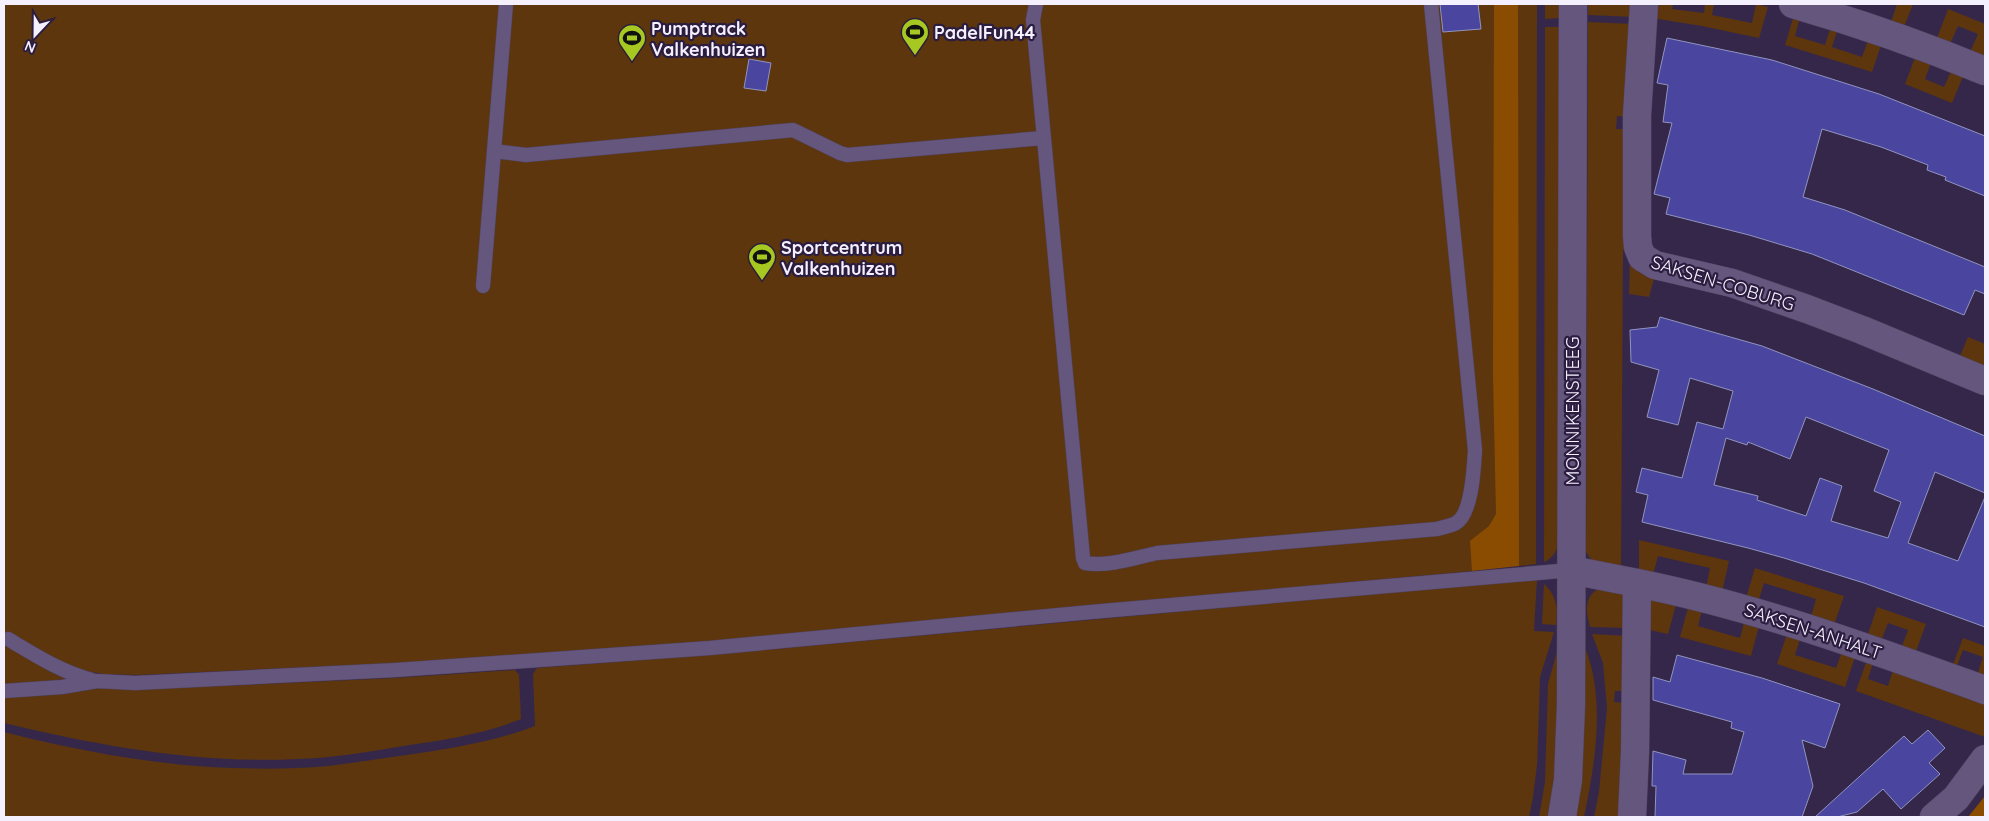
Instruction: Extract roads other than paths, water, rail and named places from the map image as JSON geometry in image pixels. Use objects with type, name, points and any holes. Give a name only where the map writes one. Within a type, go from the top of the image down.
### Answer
[{"type":"street","name":"MONNIKENSTEEG","points":[[1562,817],[1568,780],[1570,742],[1573,4]]},
{"type":"street","name":"SAKSEN-COBURG","points":[[1644,4],[1637,115],[1637,236],[1638,247],[1642,257],[1655,265],[1732,283],[1807,309],[1985,380]]},
{"type":"street","points":[[1793,4],[1840,17],[1926,46],[1985,71]]},
{"type":"street","name":"SAKSEN-ANHALT","points":[[1571,570],[1692,595],[1810,628],[1985,690]]},
{"type":"street","points":[[1632,817],[1635,752],[1637,583]]},
{"type":"street","points":[[1934,817],[1956,798],[1985,759]]},
{"type":"lane","points":[[483,286],[506,4]]},
{"type":"lane","points":[[1036,4],[1033,20],[1082,548],[1085,563],[1091,564],[1130,560],[1157,553],[1437,529],[1457,522],[1465,513],[1474,475],[1475,450],[1431,4]]},
{"type":"lane","points":[[494,151],[526,155],[793,130],[847,155],[1043,138]]},
{"type":"lane","points":[[8,639],[54,666],[76,676],[97,681],[135,683],[396,670],[700,649],[1082,612],[1571,570]]},
{"type":"lane","points":[[4,691],[62,687],[97,681]]},
{"type":"place","name":"PadelFun44","points":[[915,56]]},
{"type":"place","name":"Pumptrack Valkenhuizen","points":[[632,62]]},
{"type":"place","name":"Sportcentrum Valkenhuizen","points":[[762,281]]}]
